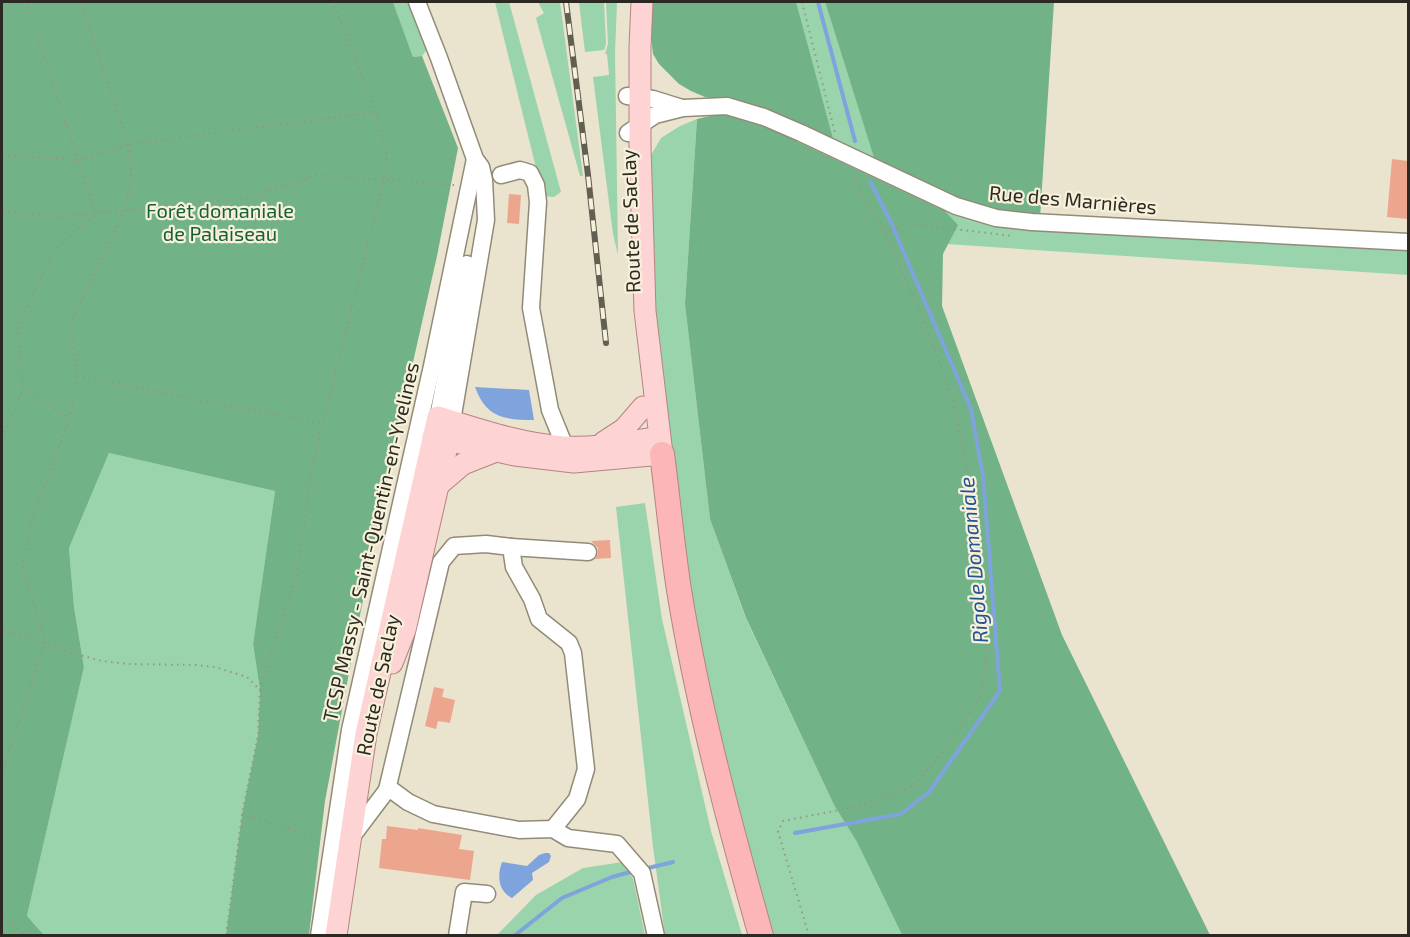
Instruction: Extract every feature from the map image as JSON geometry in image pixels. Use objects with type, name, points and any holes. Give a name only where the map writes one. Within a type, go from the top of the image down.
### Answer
[{"type":"highway","points":[[654,446],[669,602],[725,856],[748,936]]},
{"type":"highway","points":[[654,446],[692,661],[737,850],[761,936]]},
{"type":"main road","name":"Route de Saclay","points":[[628,2],[654,446]]},
{"type":"main road","name":"Route de Saclay","points":[[634,97],[642,2]]},
{"type":"main road","name":"Route de Saclay","points":[[634,129],[628,212],[643,407],[654,446]]},
{"type":"main road","points":[[599,445],[624,429],[643,407]]},
{"type":"main road","name":"Route de Saclay","points":[[336,936],[341,841],[443,429]]},
{"type":"main road","points":[[443,429],[484,432],[550,446],[654,446]]},
{"type":"main road","points":[[443,429],[496,451],[574,462],[654,446]]},
{"type":"main road","points":[[366,734],[405,630],[436,487],[443,429]]},
{"type":"main road","points":[[436,487],[463,464],[496,451]]},
{"type":"street","points":[[417,2],[440,58],[475,159],[481,167],[485,197],[476,221],[443,429]]},
{"type":"street","name":"Rue des Marnières","points":[[634,97],[683,108]]},
{"type":"street","name":"Rue des Marnières","points":[[634,129],[655,115],[683,108],[728,106],[750,112],[821,142],[956,206],[996,218],[1032,222],[1408,242]]},
{"type":"street","name":"TCSP Massy - Saint-Quentin-en-Yvelines","points":[[319,936],[341,841],[350,730],[432,366],[475,159]]},
{"type":"street","points":[[501,175],[520,170],[530,173],[536,185],[538,202],[531,308],[550,410],[565,447]]},
{"type":"street","points":[[341,841],[387,790],[441,562],[454,546],[486,544],[588,552]]},
{"type":"street","points":[[511,547],[514,567],[532,599],[539,619],[569,643],[573,653],[586,769],[577,799],[553,829]]},
{"type":"street","points":[[405,630],[413,676]]},
{"type":"street","points":[[387,790],[393,791],[408,802],[433,814],[519,830],[553,829],[568,838],[617,844],[642,873],[656,936]]},
{"type":"street","points":[[457,936],[464,892],[487,894]]},
{"type":"path","points":[[26,2],[96,214]]},
{"type":"path","points":[[2,774],[45,642],[22,567],[32,521],[70,418],[77,376],[71,328],[75,313],[124,210],[131,177],[129,144],[80,2]]},
{"type":"path","points":[[226,936],[242,814],[258,735],[260,690],[299,565],[311,470],[384,179],[387,154],[376,112],[333,2]]},
{"type":"path","points":[[802,2],[838,141]]},
{"type":"path","points":[[2,155],[78,160],[129,144],[376,112]]},
{"type":"path","points":[[809,936],[778,831],[783,821],[860,807],[914,786],[949,745],[980,697],[986,666],[986,631],[974,501],[952,397],[922,315],[885,234],[852,173]]},
{"type":"path","points":[[2,211],[55,217],[246,198],[316,175],[454,185]]},
{"type":"path","points":[[2,438],[23,390],[17,330],[53,250],[96,214]]},
{"type":"path","points":[[885,234],[901,226]]},
{"type":"path","points":[[77,376],[323,424]]},
{"type":"path","points":[[23,390],[70,418]]},
{"type":"path","points":[[2,630],[102,661],[128,664],[195,664],[215,667],[247,677],[260,690]]},
{"type":"path","points":[[242,814],[341,841]]},
{"type":"path","points":[[2,919],[28,936]]},
{"type":"green space","name":"Forêt domaniale de Palaiseau","points":[[2,2],[393,2],[413,57],[422,56],[458,148],[357,630],[325,801],[309,935],[226,935],[242,814],[258,735],[260,690],[253,644],[275,491],[109,453],[69,548],[74,607],[84,667],[27,916],[44,935],[2,935]]},
{"type":"green space","points":[[393,2],[413,2],[430,45],[422,56],[413,57]]},
{"type":"green space","points":[[495,2],[509,2],[561,192],[554,197],[543,196]]},
{"type":"green space","points":[[538,2],[560,2],[583,176],[580,176],[536,18],[544,13]]},
{"type":"green space","points":[[579,2],[604,2],[606,44],[604,50],[585,52]]},
{"type":"green space","points":[[606,2],[617,2],[615,53],[618,255],[613,234],[593,77],[609,75],[607,54],[605,54],[608,44]]},
{"type":"green space","points":[[651,2],[796,2],[834,142],[726,100],[705,97],[679,84],[659,64],[653,54],[650,27]]},
{"type":"green space","points":[[796,2],[825,2],[876,163],[834,142],[809,61]]},
{"type":"green space","points":[[825,2],[1054,2],[1040,218],[982,209],[876,164]]},
{"type":"green space","points":[[719,114],[747,118],[945,211],[958,225],[943,254],[942,306],[1062,635],[1210,935],[902,935],[857,842],[834,805],[746,618],[710,519],[685,304],[697,119]]},
{"type":"green space","points":[[697,119],[685,304],[710,519],[746,619],[834,805],[857,842],[902,935],[767,935],[698,649],[666,437],[651,264],[650,157],[661,138]]},
{"type":"green space","points":[[945,211],[985,224],[1011,229],[1408,251],[1408,275],[947,244],[957,225]]},
{"type":"green space","points":[[109,453],[275,491],[253,644],[260,690],[258,735],[242,814],[226,935],[44,935],[27,916],[84,667],[74,607],[69,548]]},
{"type":"green space","points":[[645,503],[662,619],[711,831],[742,935],[665,935],[653,847],[616,507]]},
{"type":"green space","points":[[623,862],[633,879],[645,935],[496,936],[536,895],[583,868]]},
{"type":"water","points":[[475,387],[529,390],[534,420],[513,419],[497,415],[484,405]]},
{"type":"water","points":[[545,853],[551,856],[549,862],[532,873],[533,880],[512,898],[507,895],[500,883],[499,873],[502,862],[527,866],[539,855]]},
{"type":"building","points":[[1392,159],[1408,161],[1408,219],[1387,217]]},
{"type":"building","points":[[509,194],[521,195],[519,224],[507,223]]},
{"type":"building","points":[[610,540],[611,558],[595,559],[598,548],[591,541]]},
{"type":"building","points":[[434,687],[444,689],[442,697],[455,700],[450,723],[438,721],[436,729],[425,726]]},
{"type":"building","points":[[387,826],[462,835],[459,849],[474,851],[470,880],[379,868],[382,839],[386,839]]},
{"type":"waterway","name":"Rigole Domaniale","points":[[818,2],[855,141]]},
{"type":"waterway","name":"Rigole Domaniale","points":[[795,833],[901,814],[929,792],[1000,691],[983,476],[971,409],[889,218],[870,181]]},
{"type":"waterway","points":[[644,869],[673,862]]},
{"type":"waterway","points":[[514,936],[562,898],[612,877],[634,871]]},
{"type":"railway","points":[[566,2],[606,343]]}]
